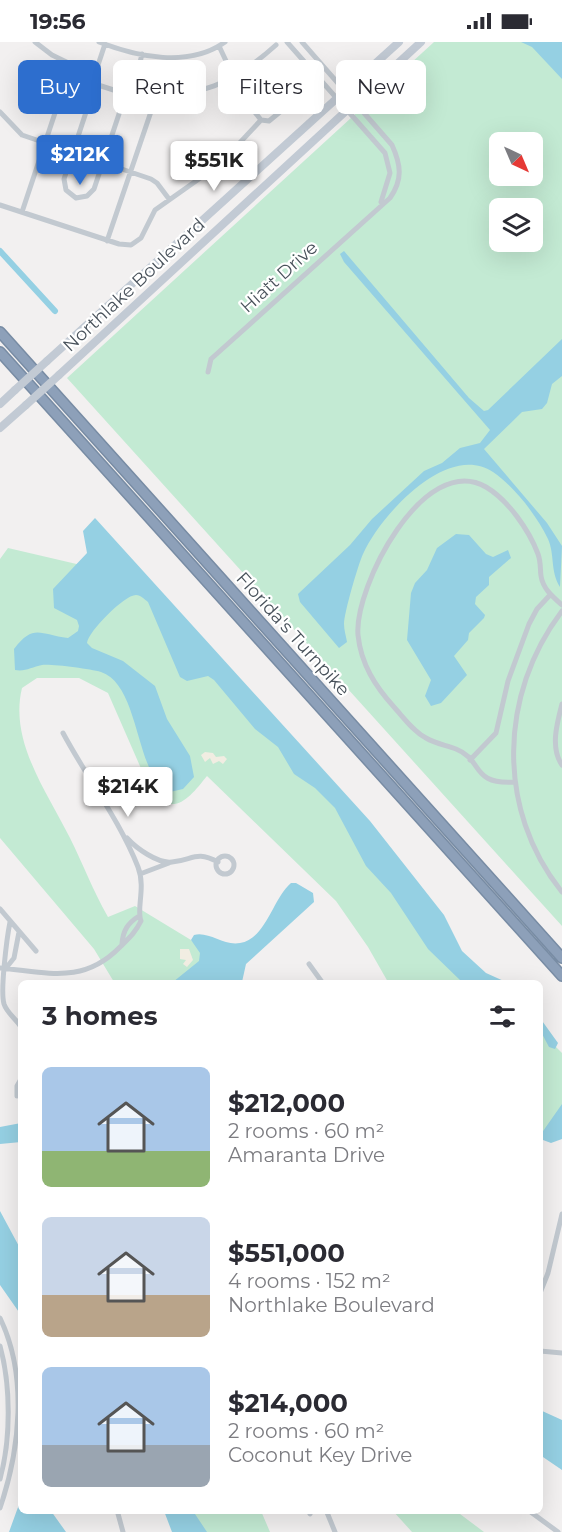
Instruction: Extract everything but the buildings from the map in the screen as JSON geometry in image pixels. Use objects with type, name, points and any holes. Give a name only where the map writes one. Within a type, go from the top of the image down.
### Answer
[{"type":"highway","name":"Florida's Turnpike","points":[[0,332],[562,958]]},
{"type":"highway","name":"Florida's Turnpike","points":[[0,352],[562,976]]},
{"type":"main road","name":"Northlake Boulevard","points":[[379,60],[399,42]]},
{"type":"main road","name":"Northlake Boulevard","points":[[401,60],[421,42]]},
{"type":"main road","name":"Northlake Boulevard","points":[[0,404],[335,99]]},
{"type":"main road","name":"Northlake Boulevard","points":[[0,428],[341,114]]},
{"type":"street","points":[[35,42],[62,60]]},
{"type":"street","points":[[99,60],[102,43],[142,54],[186,57],[225,42]]},
{"type":"street","name":"Hiatt Drive","points":[[287,42],[335,99]]},
{"type":"street","name":"Hiatt Drive","points":[[302,42],[336,80]]},
{"type":"street","points":[[259,60],[276,45]]},
{"type":"street","points":[[219,46],[226,60]]},
{"type":"street","points":[[141,60],[142,54]]},
{"type":"street","points":[[0,112],[22,135],[154,181],[169,200]]},
{"type":"street","points":[[22,212],[55,114]]},
{"type":"street","points":[[85,114],[64,183],[66,190],[73,197],[84,197],[92,192],[119,114]]},
{"type":"street","points":[[107,241],[151,114]]},
{"type":"street","points":[[256,114],[261,120],[270,122],[279,114]]},
{"type":"street","name":"Hiatt Drive","points":[[349,114],[385,153],[390,173],[385,195],[378,208]]},
{"type":"street","name":"Hiatt Drive","points":[[208,372],[211,359],[378,208],[396,188],[400,179],[399,160],[392,145],[366,114]]},
{"type":"street","points":[[0,205],[123,246],[135,244],[151,214],[220,164],[261,120]]},
{"type":"street","points":[[515,782],[496,782],[486,779],[461,751],[434,742],[417,732],[378,689],[365,663],[358,634],[359,614],[364,595],[393,534],[413,509],[445,487],[463,481],[483,485],[508,508],[525,530],[539,555],[541,579],[550,595],[562,605]]},
{"type":"street","points":[[470,760],[496,733],[508,681],[529,624],[537,609],[550,595]]},
{"type":"street","points":[[562,611],[537,650],[519,698],[513,742],[515,782],[520,808],[531,840],[562,892]]},
{"type":"street","points":[[562,704],[556,750],[562,765]]},
{"type":"street","points":[[3,968],[57,974],[78,973],[97,965],[134,934],[141,921],[139,916],[142,896],[140,874],[123,835],[63,733]]},
{"type":"street","points":[[123,835],[138,848],[169,863]]},
{"type":"street","points":[[140,874],[169,863],[201,855],[218,862]]},
{"type":"street","points":[[0,909],[36,951]]},
{"type":"street","points":[[122,944],[123,933],[130,922],[139,916]]},
{"type":"street","points":[[10,922],[4,952],[4,1002],[18,1022]]},
{"type":"street","points":[[3,968],[14,958],[19,932]]},
{"type":"street","points":[[309,964],[321,980]]},
{"type":"street","points":[[17,1096],[18,1084]]},
{"type":"street","points":[[543,1286],[562,1214]]},
{"type":"street","points":[[0,1318],[14,1358],[18,1394]]},
{"type":"street","points":[[0,1346],[8,1382],[0,1479]]},
{"type":"street","points":[[543,1351],[562,1353]]},
{"type":"street","points":[[8,1403],[18,1403]]},
{"type":"street","points":[[0,1508],[14,1452],[18,1413]]},
{"type":"street","points":[[118,1514],[123,1532]]},
{"type":"street","points":[[328,1514],[335,1532]]},
{"type":"street","points":[[533,1514],[558,1532]]},
{"type":"green space","points":[[434,42],[562,42],[562,926],[67,378],[355,114],[426,114],[426,60],[414,60]]},
{"type":"green space","points":[[8,548],[128,576],[360,834],[463,980],[387,980],[368,947],[336,901],[207,776],[188,798],[174,804],[166,803],[150,789],[108,693],[79,678],[37,678],[22,688],[19,708],[25,747],[32,766],[108,917],[135,906],[191,940],[206,955],[182,980],[113,980],[94,949],[0,838],[0,559]]},
{"type":"green space","points":[[543,1034],[562,1053],[562,1107],[543,1133]]},
{"type":"green space","points":[[185,1514],[262,1514],[270,1532],[191,1532]]},
{"type":"green space","points":[[396,1514],[460,1514],[484,1532],[412,1532]]},
{"type":"sand","points":[[205,752],[213,753],[216,757],[224,756],[227,759],[223,764],[219,761],[213,764],[210,758],[205,762],[201,755]]},
{"type":"sand","points":[[180,949],[189,949],[193,960],[187,967],[183,964],[186,960],[180,959]]},
{"type":"water","points":[[521,42],[562,42],[562,79],[532,47]]},
{"type":"water","points":[[344,251],[469,398],[484,411],[488,410],[562,339],[562,376],[552,384],[547,403],[542,409],[522,412],[484,449],[547,523],[562,546],[560,587],[555,575],[548,539],[517,493],[493,472],[475,465],[456,466],[436,474],[417,487],[399,503],[372,538],[363,554],[349,600],[344,626],[347,642],[339,648],[300,602],[298,594],[350,545],[372,519],[424,471],[442,463],[460,448],[480,443],[490,430],[344,262],[340,254]]},
{"type":"water","points":[[95,518],[370,821],[444,915],[462,951],[486,973],[502,980],[460,980],[428,949],[391,893],[366,866],[335,808],[315,788],[294,774],[278,747],[255,729],[214,680],[208,676],[187,681],[180,677],[148,602],[141,596],[130,597],[115,607],[93,631],[87,643],[92,648],[123,661],[155,686],[167,719],[190,756],[194,777],[183,789],[170,792],[159,784],[150,770],[124,694],[114,680],[101,672],[63,666],[42,665],[25,670],[15,670],[14,649],[27,636],[38,633],[68,638],[78,631],[77,620],[54,608],[53,589],[87,553],[83,531]]},
{"type":"water","points":[[456,534],[469,535],[486,554],[493,557],[508,550],[511,558],[489,577],[489,585],[476,597],[475,604],[485,615],[484,618],[469,633],[468,640],[454,656],[467,675],[441,703],[431,706],[425,696],[431,680],[407,640],[411,593],[415,583],[427,570],[437,548]]},
{"type":"water","points":[[291,883],[296,883],[313,893],[314,902],[246,964],[242,980],[175,980],[199,961],[200,953],[191,940],[194,935],[205,935],[234,943],[249,940],[263,926]]},
{"type":"water","points":[[543,1022],[558,1043],[555,1049],[549,1047],[543,1036]]},
{"type":"water","points":[[562,1104],[562,1139],[551,1143],[543,1140],[543,1131]]},
{"type":"water","points":[[18,1124],[18,1142],[0,1144],[0,1127]]},
{"type":"water","points":[[0,1211],[18,1244],[18,1311],[0,1285]]},
{"type":"water","points":[[543,1411],[562,1420],[562,1470],[543,1457]]},
{"type":"water","points":[[18,1507],[18,1514],[53,1514],[66,1532],[9,1532]]},
{"type":"water","points":[[165,1514],[195,1514],[207,1532],[172,1532]]},
{"type":"waterway","points":[[0,251],[55,311]]}]
